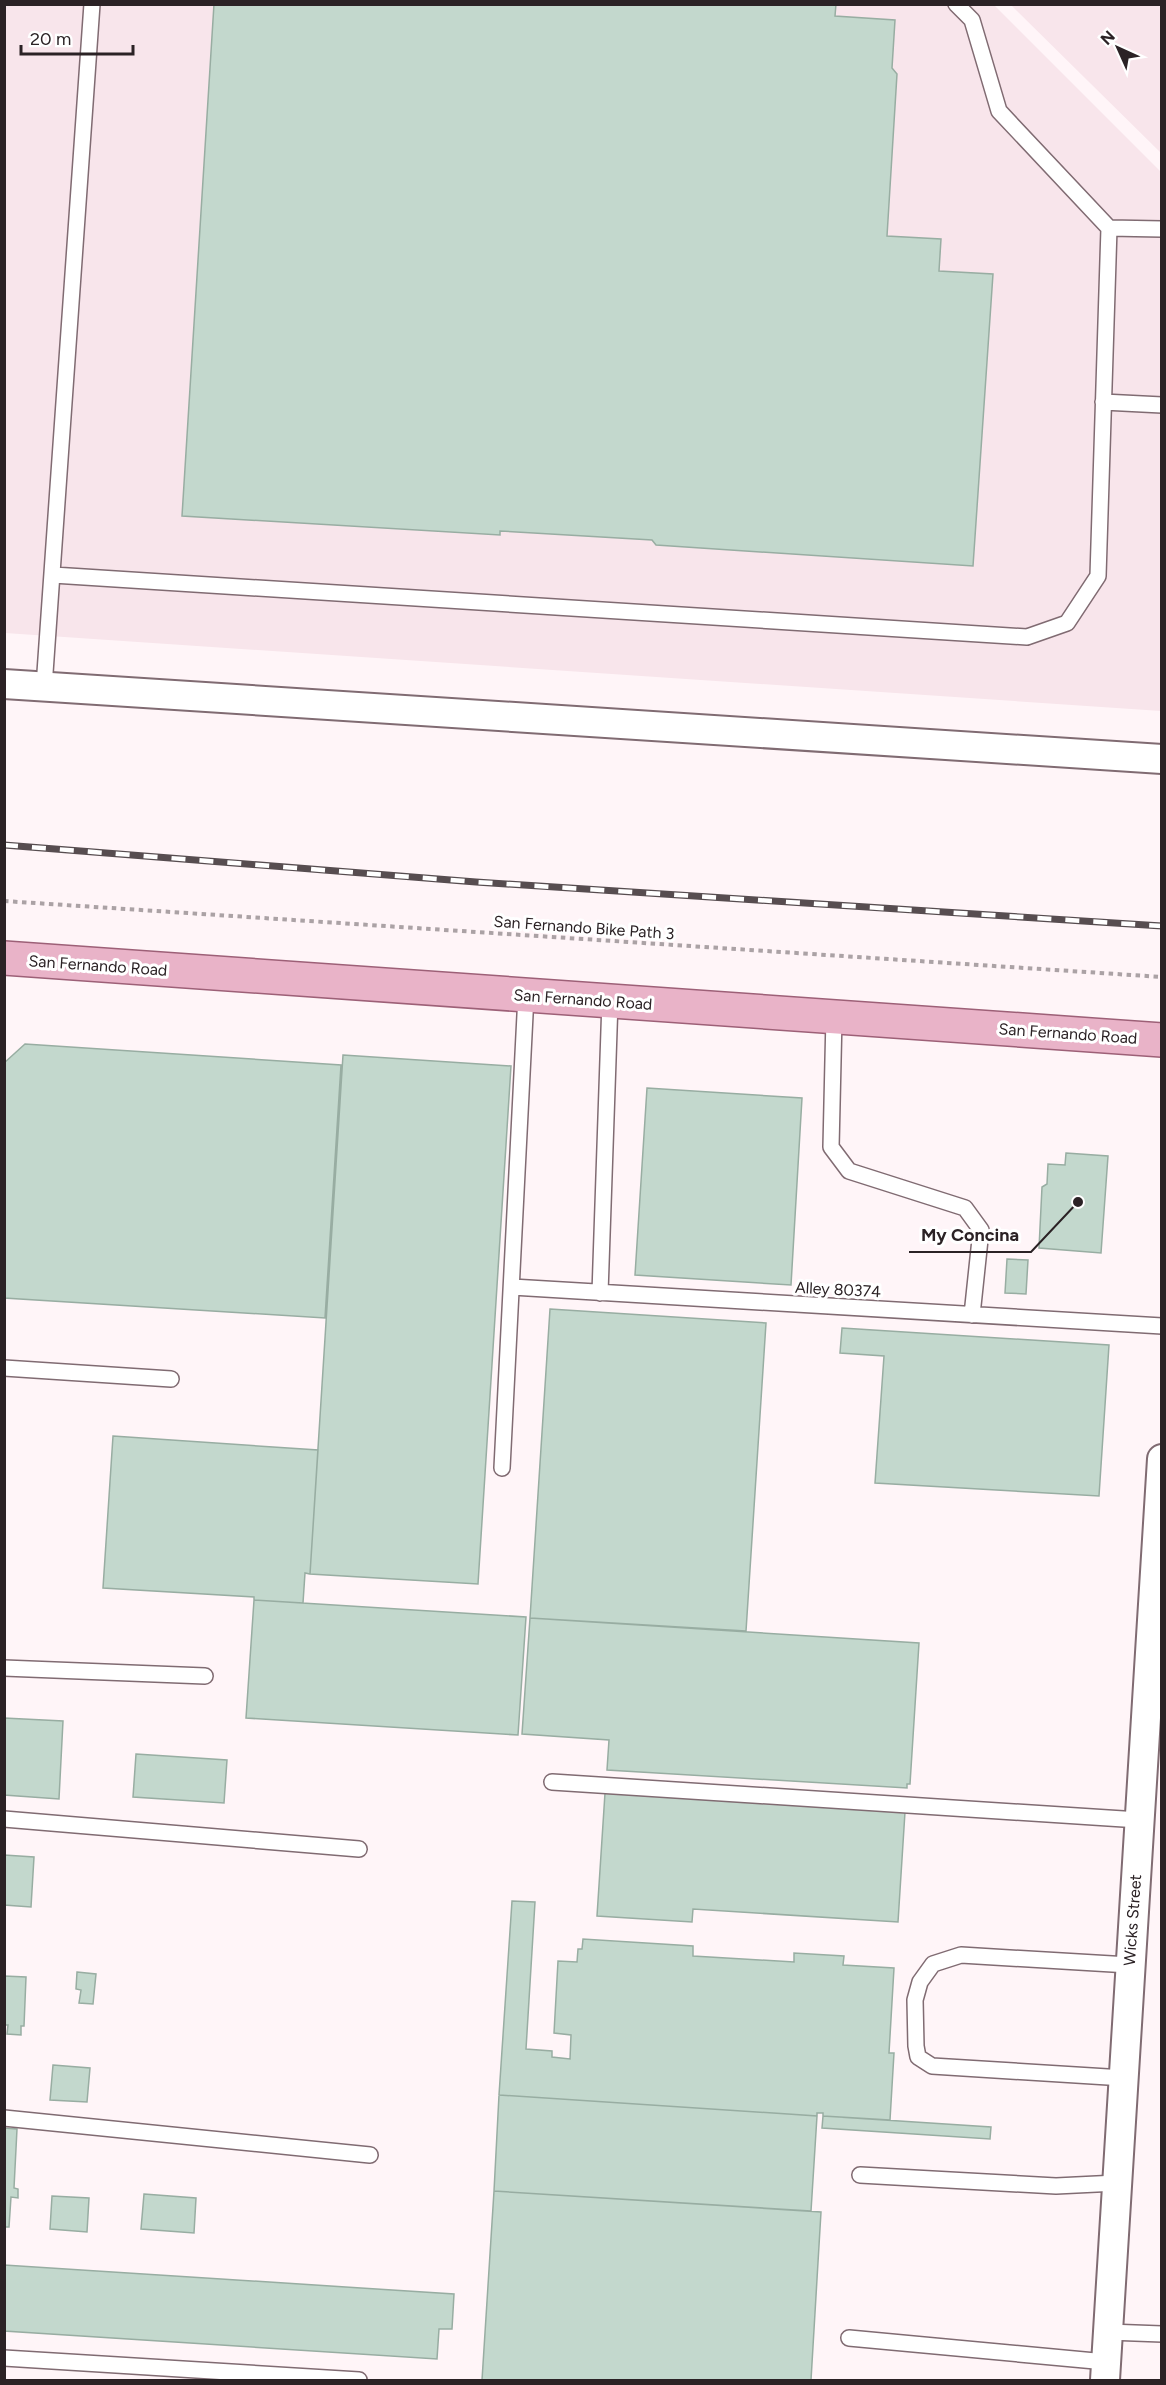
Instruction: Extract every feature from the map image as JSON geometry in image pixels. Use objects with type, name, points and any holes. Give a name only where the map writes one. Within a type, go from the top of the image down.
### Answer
[{"type":"main road","name":"San Fernando Road","points":[[4,958],[1161,1040]]},
{"type":"street","points":[[4,684],[1161,759]]},
{"type":"street","name":"Wicks Street","points":[[1106,2371],[1161,1459]]},
{"type":"lane","points":[[44,687],[92,4]]},
{"type":"lane","points":[[52,575],[1027,637],[1067,623],[1098,576],[1108,228],[999,111],[972,20],[956,4]]},
{"type":"lane","points":[[1108,228],[1161,230]]},
{"type":"lane","points":[[1103,402],[1161,405]]},
{"type":"lane","points":[[502,1468],[526,995]]},
{"type":"lane","points":[[600,1293],[610,1001]]},
{"type":"lane","points":[[834,1017],[831,1147],[849,1171],[965,1208],[981,1230],[972,1315]]},
{"type":"lane","name":"Alley 80374","points":[[512,1287],[1161,1326]]},
{"type":"lane","points":[[4,1368],[171,1379]]},
{"type":"lane","points":[[4,1668],[205,1676]]},
{"type":"lane","points":[[552,1782],[1138,1820]]},
{"type":"lane","points":[[4,1819],[359,1849]]},
{"type":"lane","points":[[1124,2078],[932,2066],[918,2057],[915,2000],[920,1982],[933,1964],[961,1954],[1129,1965]]},
{"type":"lane","points":[[4,2118],[370,2155]]},
{"type":"lane","points":[[860,2175],[1056,2186],[1118,2183]]},
{"type":"lane","points":[[1108,2332],[1161,2334]]},
{"type":"lane","points":[[849,2337],[1106,2371]]},
{"type":"lane","points":[[4,2358],[359,2380]]},
{"type":"path","name":"San Fernando Bike Path 3","points":[[4,902],[1161,977]]},
{"type":"shaded area","points":[[4,5],[994,5],[1161,172],[1161,711],[5,633]]},
{"type":"shaded area","points":[[1011,5],[1161,5],[1161,153]]},
{"type":"building","points":[[214,4],[836,4],[835,16],[895,20],[892,68],[897,74],[887,236],[941,239],[939,271],[993,274],[973,566],[656,545],[652,540],[500,531],[500,535],[182,516]]},
{"type":"building","points":[[25,1044],[341,1065],[325,1318],[4,1298],[4,1063]]},
{"type":"building","points":[[343,1055],[511,1066],[478,1584],[310,1574]]},
{"type":"building","points":[[647,1088],[802,1098],[791,1285],[635,1275]]},
{"type":"building","points":[[1066,1153],[1108,1156],[1101,1253],[1039,1248],[1042,1187],[1047,1184],[1048,1164],[1065,1165]]},
{"type":"building","points":[[1007,1259],[1028,1260],[1026,1294],[1005,1293]]},
{"type":"building","points":[[550,1309],[766,1323],[746,1631],[530,1618]]},
{"type":"building","points":[[842,1328],[1109,1345],[1099,1496],[875,1483],[884,1356],[840,1353]]},
{"type":"building","points":[[113,1436],[318,1450],[310,1574],[305,1573],[303,1603],[254,1600],[254,1597],[103,1588]]},
{"type":"building","points":[[254,1600],[526,1617],[518,1735],[246,1718]]},
{"type":"building","points":[[530,1618],[919,1643],[910,1784],[907,1784],[907,1788],[607,1770],[609,1740],[522,1734]]},
{"type":"building","points":[[4,1718],[63,1721],[59,1799],[4,1795]]},
{"type":"building","points":[[136,1754],[227,1760],[224,1803],[133,1797]]},
{"type":"building","points":[[605,1793],[905,1812],[898,1922],[693,1909],[692,1922],[597,1916]]},
{"type":"building","points":[[4,1855],[34,1857],[31,1907],[4,1905]]},
{"type":"building","points":[[512,1901],[535,1902],[526,2049],[552,2051],[552,2057],[570,2059],[571,2035],[554,2033],[558,1961],[577,1962],[578,1949],[582,1949],[583,1939],[693,1946],[693,1956],[794,1962],[794,1953],[844,1956],[843,1965],[894,1968],[889,2053],[894,2053],[890,2120],[823,2116],[823,2113],[817,2113],[817,2116],[499,2095]]},
{"type":"building","points":[[77,1972],[96,1974],[93,2004],[79,2003],[81,1990],[76,1989]]},
{"type":"building","points":[[4,1976],[26,1977],[24,2026],[21,2026],[21,2035],[7,2034],[8,2025],[4,2025]]},
{"type":"building","points":[[53,2065],[90,2068],[87,2102],[50,2100]]},
{"type":"building","points":[[499,2095],[817,2116],[811,2211],[494,2191]]},
{"type":"building","points":[[823,2116],[991,2127],[990,2139],[822,2128]]},
{"type":"building","points":[[4,2128],[17,2129],[14,2188],[18,2189],[18,2198],[11,2197],[9,2227],[4,2227]]},
{"type":"building","points":[[494,2191],[821,2212],[811,2380],[482,2380]]},
{"type":"building","points":[[144,2194],[196,2198],[194,2233],[141,2229]]},
{"type":"building","points":[[52,2196],[89,2198],[87,2232],[50,2229]]},
{"type":"building","points":[[4,2265],[454,2294],[452,2329],[439,2329],[437,2359],[4,2331]]},
{"type":"railway","points":[[4,845],[476,882],[1162,926]]},
{"type":"place","name":"My Concina","points":[[1078,1202]]}]
